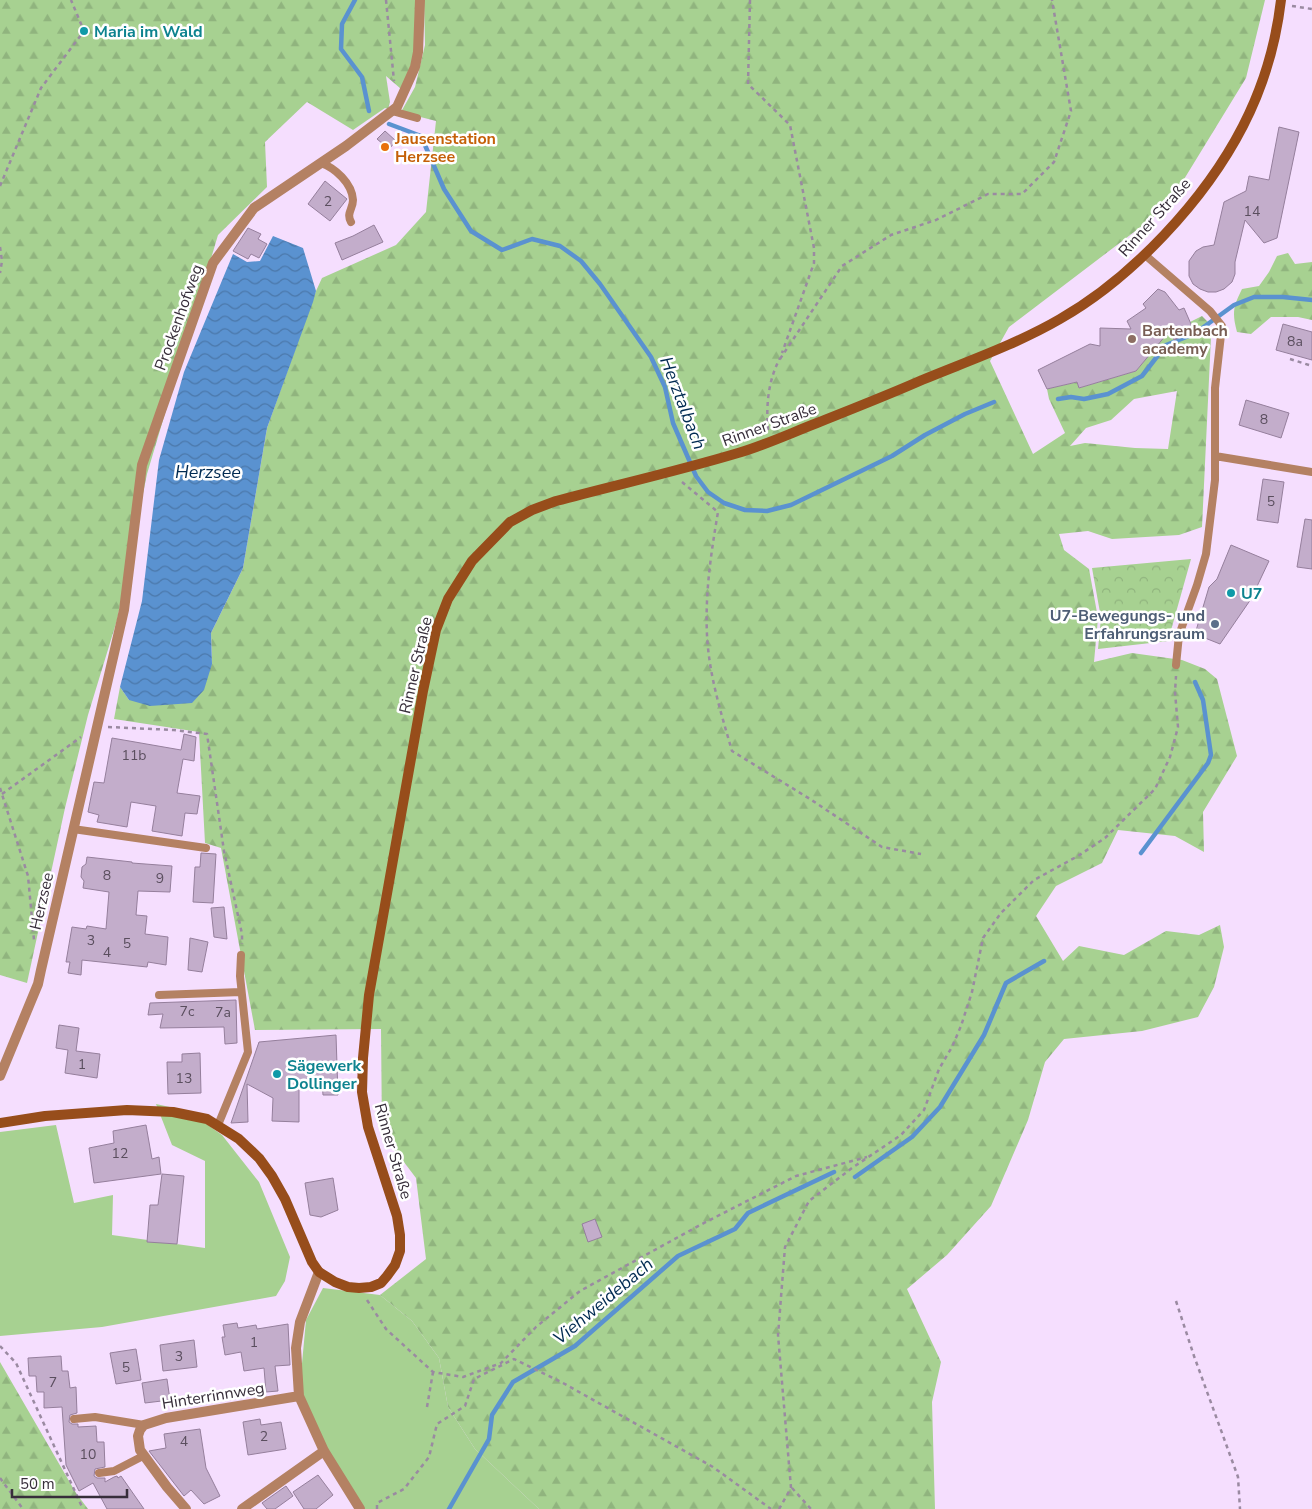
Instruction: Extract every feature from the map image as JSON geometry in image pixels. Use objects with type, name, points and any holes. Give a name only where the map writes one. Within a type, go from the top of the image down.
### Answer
[{"type":"main road","name":"Rinner Straße","points":[[359,1288],[371,1287],[381,1283],[395,1265],[400,1251],[397,1216],[368,1127],[362,1092],[369,995],[423,691],[436,630],[448,599],[472,561],[510,522],[532,510],[556,501],[739,452],[769,442],[901,390],[1033,333],[1062,318],[1086,302],[1145,255],[1186,210],[1218,167],[1243,125],[1259,90],[1267,66],[1281,2]]},
{"type":"main road","points":[[0,1123],[65,1114],[153,1110],[207,1119],[239,1139],[259,1158],[285,1199],[312,1262],[319,1272],[342,1284],[359,1288]]},
{"type":"street","name":"Prockenhofweg","points":[[96,727],[124,610],[142,466],[213,263],[254,208],[395,110],[409,83],[417,60],[420,0]]},
{"type":"street","name":"Herzsee","points":[[0,1076],[38,984],[96,727]]},
{"type":"street","points":[[319,1272],[300,1322],[296,1348],[300,1396],[310,1424],[324,1451],[360,1509]]},
{"type":"street","name":"Hinterrinnweg","points":[[143,1456],[138,1443],[140,1430],[144,1425],[166,1418],[300,1396]]},
{"type":"street","points":[[242,1509],[324,1451]]},
{"type":"street","points":[[143,1456],[186,1509]]},
{"type":"lane","points":[[395,110],[417,118]]},
{"type":"lane","points":[[321,162],[336,170],[348,186],[353,200],[349,213],[351,222]]},
{"type":"lane","points":[[1145,255],[1210,311],[1223,330],[1214,403],[1215,480],[1206,554],[1179,635],[1176,665]]},
{"type":"lane","points":[[1215,456],[1312,472]]},
{"type":"lane","points":[[73,829],[206,848]]},
{"type":"lane","points":[[218,1125],[248,1052],[240,976],[242,955]]},
{"type":"lane","points":[[159,995],[242,992]]},
{"type":"lane","points":[[74,1419],[95,1417],[144,1425]]},
{"type":"lane","points":[[99,1473],[114,1471],[143,1456]]},
{"type":"path","points":[[0,186],[41,88],[84,31],[71,0]]},
{"type":"path","points":[[386,0],[395,110]]},
{"type":"path","points":[[750,0],[748,84],[790,126],[814,248],[814,263],[780,359]]},
{"type":"path","points":[[769,442],[767,420],[768,392],[774,370],[842,266],[891,235],[936,220],[988,194],[1022,194],[1054,162],[1071,111],[1052,0]]},
{"type":"path","points":[[1281,2],[1312,9]]},
{"type":"path","points":[[0,247],[2,261],[0,272]]},
{"type":"path","points":[[1290,359],[1312,366]]},
{"type":"path","points":[[670,471],[718,512],[708,571],[707,636],[714,687],[732,751],[810,799],[882,847],[920,854]]},
{"type":"path","points":[[779,1509],[791,1488],[778,1336],[785,1247],[809,1200],[901,1135],[924,1110],[939,1069],[952,1047],[961,1026],[972,992],[983,938],[1001,913],[1034,880],[1078,856],[1105,838],[1155,789],[1170,757],[1178,727],[1175,692],[1176,665]]},
{"type":"path","points":[[2,794],[96,727],[174,730],[207,734],[224,851],[242,934],[242,955]]},
{"type":"path","points":[[0,788],[28,876],[34,945]]},
{"type":"path","points":[[359,1288],[386,1329],[433,1372],[463,1377],[501,1364],[536,1327],[580,1291],[702,1224],[796,1176],[871,1156]]},
{"type":"path","points":[[1176,1301],[1238,1477],[1240,1509]]},
{"type":"path","points":[[0,1346],[16,1363],[83,1509]]},
{"type":"path","points":[[376,1509],[376,1503],[404,1489],[429,1457],[437,1424],[465,1406],[474,1380],[514,1359],[563,1383],[713,1467],[771,1509]]},
{"type":"path","points":[[427,1408],[433,1372]]},
{"type":"path","points":[[0,1478],[23,1509]]},
{"type":"path","points":[[791,1488],[811,1509]]},
{"type":"green space","points":[[0,0],[417,0],[416,35],[411,68],[401,89],[386,76],[390,102],[388,109],[385,108],[353,130],[307,102],[265,142],[267,187],[218,235],[147,474],[117,620],[88,715],[65,808],[27,983],[0,975]]},
{"type":"green space","points":[[424,0],[1265,0],[1246,78],[1167,207],[1009,327],[990,361],[1033,454],[1065,433],[1049,399],[1047,389],[1077,382],[1079,388],[1136,371],[1164,337],[1172,333],[1175,340],[1194,331],[1190,322],[1202,316],[1209,323],[1211,337],[1202,527],[1179,535],[1112,539],[1088,531],[1059,534],[1064,550],[1089,569],[1098,618],[1094,662],[1132,653],[1182,660],[1205,669],[1217,679],[1237,756],[1203,812],[1204,852],[1175,836],[1118,830],[1102,863],[1056,886],[1036,916],[1063,961],[1079,946],[1124,955],[1166,931],[1199,935],[1220,925],[1224,947],[1214,987],[1198,1017],[1142,1031],[1064,1039],[1045,1062],[1028,1120],[991,1206],[947,1255],[907,1289],[941,1362],[932,1402],[935,1509],[539,1509],[475,1449],[448,1407],[439,1358],[412,1321],[380,1295],[426,1259],[416,1178],[382,1133],[381,1029],[255,1030],[221,848],[205,843],[199,732],[114,719],[120,687],[129,700],[212,664],[211,633],[243,568],[267,428],[322,278],[396,245],[426,212],[436,121],[401,112],[415,87],[425,45]],"holes":[[[1177,391],[1168,449],[1085,443],[1070,446],[1086,428],[1111,420],[1134,399]]]},
{"type":"green space","points":[[1288,253],[1295,264],[1312,262],[1312,320],[1298,317],[1271,317],[1251,334],[1237,332],[1234,310],[1242,289],[1259,286],[1277,256]]},
{"type":"green space","points":[[1191,559],[1168,641],[1098,649],[1101,618],[1092,568]]},
{"type":"green space","points":[[156,1104],[188,1111],[222,1135],[259,1182],[290,1257],[285,1281],[276,1296],[102,1327],[0,1336],[0,1132],[56,1125],[74,1203],[113,1195],[112,1235],[205,1248],[205,1161],[172,1145]]},
{"type":"green space","points":[[323,1288],[380,1295],[412,1321],[439,1358],[448,1407],[475,1449],[539,1509],[360,1509],[299,1396],[306,1320]]},
{"type":"green space","points":[[0,1362],[76,1493],[88,1509],[0,1509]]},
{"type":"water","name":"Herzsee","points":[[273,236],[303,248],[316,291],[267,428],[243,568],[211,633],[212,664],[204,690],[192,703],[150,706],[129,700],[120,687],[142,601],[159,460],[184,372],[233,254],[247,262],[260,261]]},
{"type":"building","points":[[1279,127],[1299,132],[1277,238],[1264,243],[1245,220],[1232,282],[1224,289],[1216,292],[1200,289],[1193,284],[1189,276],[1189,261],[1196,251],[1203,247],[1214,245],[1224,202],[1246,191],[1249,176],[1269,180]]},
{"type":"building","name":"Jausenstation Herzsee","points":[[385,131],[396,141],[389,149],[377,139]]},
{"type":"building","points":[[325,181],[347,199],[330,221],[308,204]]},
{"type":"building","points":[[374,225],[383,242],[342,260],[335,243]]},
{"type":"building","points":[[248,228],[261,234],[258,239],[267,244],[259,258],[251,254],[248,259],[233,251]]},
{"type":"building","name":"Bartenbach academy","points":[[1158,289],[1165,292],[1179,310],[1184,308],[1194,331],[1174,340],[1171,329],[1136,371],[1079,388],[1077,382],[1047,389],[1038,370],[1090,344],[1100,346],[1100,328],[1131,329],[1127,321],[1146,308],[1143,304]]},
{"type":"building","points":[[1283,324],[1312,332],[1312,360],[1276,350]]},
{"type":"building","points":[[1246,400],[1289,413],[1281,438],[1239,425]]},
{"type":"building","points":[[1263,479],[1284,482],[1278,523],[1257,520]]},
{"type":"building","points":[[1305,519],[1312,520],[1312,569],[1297,567]]},
{"type":"building","name":"U7","points":[[1231,545],[1269,561],[1251,599],[1220,644],[1195,634],[1209,587],[1217,579]]},
{"type":"building","points":[[184,734],[196,737],[194,761],[183,759],[177,793],[200,796],[197,814],[185,813],[182,836],[152,831],[156,806],[131,802],[127,827],[97,822],[99,815],[88,812],[94,782],[104,783],[112,738],[181,750]]},
{"type":"building","points":[[201,853],[216,854],[213,903],[193,902],[195,867],[200,867]]},
{"type":"building","points":[[87,857],[172,866],[170,892],[138,891],[136,915],[147,916],[145,934],[168,937],[166,965],[148,962],[147,967],[82,960],[81,975],[68,973],[70,962],[66,962],[72,927],[86,929],[87,926],[106,929],[109,892],[83,888],[82,867],[86,864]]},
{"type":"building","points":[[224,907],[227,939],[214,937],[211,908]]},
{"type":"building","points":[[190,938],[208,942],[202,972],[188,970]]},
{"type":"building","points":[[236,1000],[237,1043],[225,1044],[224,1027],[160,1028],[163,1014],[148,1015],[150,1003]]},
{"type":"building","points":[[59,1025],[79,1028],[76,1051],[100,1054],[97,1078],[65,1073],[68,1050],[56,1048]]},
{"type":"building","name":"Sägewerk Dollinger","points":[[336,1035],[338,1095],[323,1095],[322,1082],[299,1083],[299,1122],[272,1121],[273,1098],[247,1084],[248,1122],[231,1123],[259,1042]]},
{"type":"building","points":[[200,1053],[201,1093],[168,1094],[167,1062],[182,1062],[182,1054]]},
{"type":"building","points":[[146,1125],[152,1159],[159,1157],[161,1174],[94,1183],[89,1148],[114,1143],[113,1131]]},
{"type":"building","points":[[162,1174],[184,1176],[177,1244],[147,1242],[150,1205],[158,1205]]},
{"type":"building","points":[[333,1178],[338,1210],[321,1217],[310,1215],[305,1183]]},
{"type":"building","points":[[595,1219],[602,1237],[588,1242],[582,1224]]},
{"type":"building","points":[[237,1323],[238,1328],[256,1325],[257,1329],[288,1324],[290,1365],[275,1366],[278,1391],[266,1392],[264,1368],[244,1371],[241,1352],[225,1355],[222,1337],[225,1337],[223,1325]]},
{"type":"building","points":[[194,1340],[197,1367],[163,1371],[160,1345]]},
{"type":"building","points":[[136,1349],[141,1380],[116,1384],[110,1353]]},
{"type":"building","points":[[61,1356],[62,1371],[68,1371],[70,1388],[76,1387],[77,1413],[70,1415],[69,1422],[78,1424],[78,1427],[96,1426],[97,1442],[104,1442],[105,1467],[95,1469],[94,1476],[105,1478],[105,1482],[114,1477],[117,1476],[118,1478],[121,1476],[144,1509],[107,1509],[93,1483],[79,1491],[66,1465],[62,1407],[44,1408],[44,1392],[37,1392],[36,1376],[29,1376],[28,1358]]},
{"type":"building","points":[[167,1379],[170,1400],[145,1403],[142,1383]]},
{"type":"building","points":[[260,1419],[261,1425],[281,1422],[286,1449],[248,1455],[243,1422]]},
{"type":"building","points":[[200,1429],[206,1468],[220,1496],[204,1504],[191,1490],[184,1496],[149,1451],[166,1448],[164,1434]]},
{"type":"building","points":[[318,1475],[333,1495],[316,1509],[304,1509],[293,1492]]},
{"type":"building","points":[[286,1486],[293,1496],[275,1509],[267,1509],[262,1503]]},
{"type":"waterway","name":"Herztalbach","points":[[355,0],[342,24],[341,49],[362,77],[369,111]]},
{"type":"waterway","name":"Herztalbach","points":[[389,124],[421,136],[444,189],[471,231],[502,250],[532,239],[560,246],[581,261],[600,284],[651,357],[665,387],[673,423],[696,476],[708,492],[724,503],[745,510],[767,511],[791,505],[892,456],[925,435],[965,414],[994,402]]},
{"type":"waterway","name":"Herztalbach","points":[[1058,399],[1071,397],[1084,399],[1108,394],[1142,376],[1166,345],[1194,334],[1234,305],[1254,297],[1312,300]]},
{"type":"waterway","name":"Viehweidebach","points":[[1141,853],[1208,763],[1211,755],[1203,700],[1195,682]]},
{"type":"waterway","name":"Viehweidebach","points":[[855,1177],[912,1137],[940,1107],[984,1035],[1006,983],[1044,961]]},
{"type":"waterway","name":"Viehweidebach","points":[[449,1509],[489,1439],[492,1415],[513,1382],[575,1346],[678,1256],[735,1229],[748,1213],[834,1172]]},
{"type":"place","name":"Maria im Wald","points":[[84,31]]},
{"type":"place","name":"Jausenstation Herzsee","points":[[385,147]]},
{"type":"place","name":"Bartenbach academy","points":[[1132,339]]},
{"type":"place","name":"U7","points":[[1231,593]]},
{"type":"place","name":"U7-Bewegungs- und Erfahrungsraum","points":[[1215,624]]},
{"type":"place","name":"Sägewerk Dollinger","points":[[277,1074]]}]
